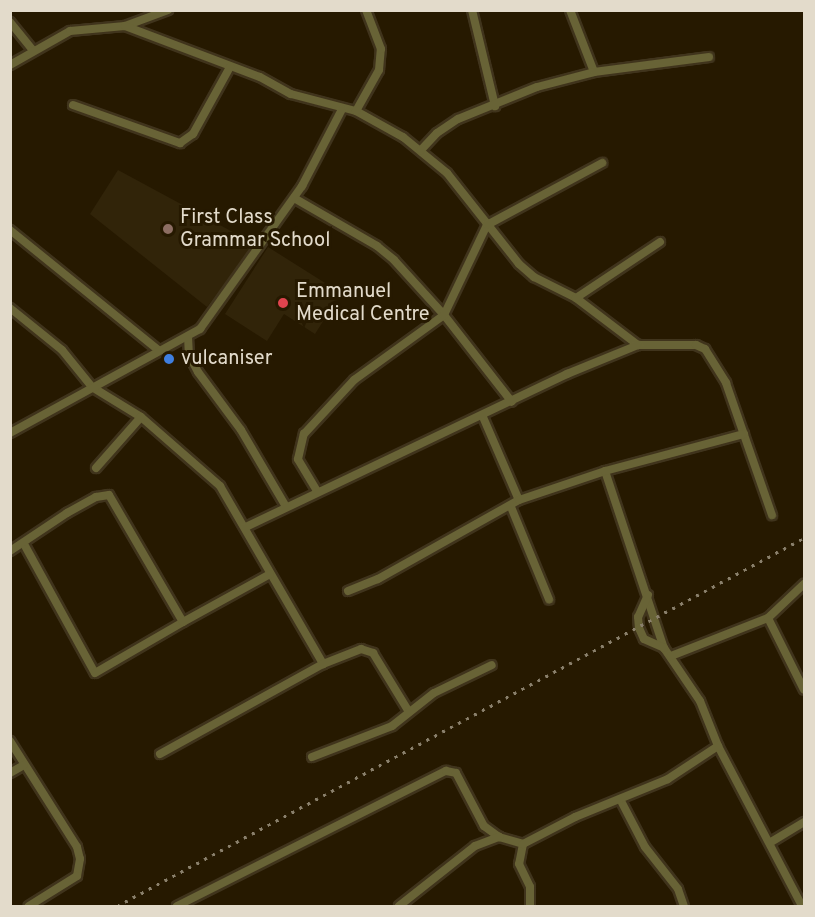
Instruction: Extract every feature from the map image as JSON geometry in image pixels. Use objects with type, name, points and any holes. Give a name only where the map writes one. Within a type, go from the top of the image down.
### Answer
[{"type":"street","points":[[10,65],[70,31],[125,26],[168,10]]},
{"type":"street","points":[[356,111],[379,70],[381,49],[366,10]]},
{"type":"street","points":[[472,10],[495,106]]},
{"type":"street","points":[[570,10],[594,72]]},
{"type":"street","points":[[10,22],[33,50]]},
{"type":"street","points":[[125,26],[230,67],[260,76],[291,94],[356,111],[421,150],[447,173],[487,225],[534,277],[576,298],[638,345]]},
{"type":"street","points":[[421,150],[437,133],[458,119],[495,106],[537,87],[594,72],[709,57]]},
{"type":"street","points":[[73,105],[180,143],[193,134],[230,67]]},
{"type":"street","points":[[10,433],[158,350],[188,337],[211,317],[294,198],[342,109]]},
{"type":"street","points":[[317,491],[298,459],[304,434],[354,380],[444,315],[487,225],[602,163]]},
{"type":"street","points":[[294,198],[377,246],[444,315],[512,402]]},
{"type":"street","points":[[10,230],[158,350]]},
{"type":"street","points":[[576,298],[660,242]]},
{"type":"street","points":[[10,308],[62,350],[92,387],[141,417],[220,486],[246,527],[270,574],[323,664]]},
{"type":"street","points":[[188,337],[189,355],[198,372],[241,430],[285,506]]},
{"type":"street","points":[[246,527],[317,491],[638,345],[696,345],[705,349],[726,383],[772,515]]},
{"type":"street","points":[[96,468],[141,417]]},
{"type":"street","points":[[483,417],[519,500]]},
{"type":"street","points":[[348,591],[511,507],[519,500],[605,471],[744,434]]},
{"type":"street","points":[[605,471],[664,648],[700,701],[718,746],[771,842],[802,906]]},
{"type":"street","points":[[10,551],[24,544],[67,513],[96,497],[109,495],[183,622]]},
{"type":"street","points":[[511,507],[549,599]]},
{"type":"street","points":[[24,544],[95,673],[270,574]]},
{"type":"street","points":[[671,656],[768,618],[804,584]]},
{"type":"street","points":[[648,595],[638,617],[639,628],[644,639],[664,648]]},
{"type":"street","points":[[768,618],[804,690]]},
{"type":"street","points":[[160,754],[323,664],[367,649],[410,712]]},
{"type":"street","points":[[312,757],[392,726],[434,693],[492,665]]},
{"type":"street","points":[[10,741],[77,847],[80,859],[77,876],[29,906]]},
{"type":"street","points":[[177,906],[446,771],[456,773],[472,810],[499,837],[523,844],[668,779],[718,746]]},
{"type":"street","points":[[10,772],[24,765]]},
{"type":"street","points":[[620,799],[645,847],[678,889],[684,906]]},
{"type":"street","points":[[771,842],[804,822]]},
{"type":"street","points":[[399,906],[475,846],[499,837]]},
{"type":"street","points":[[523,844],[519,864],[530,887],[530,906]]},
{"type":"shaded area","name":"First Class Grammar School","points":[[118,170],[255,244],[207,307],[90,214]]},
{"type":"shaded area","name":"Emmanuel Medical Centre","points":[[268,247],[341,293],[315,334],[284,314],[267,341],[225,314]]},
{"type":"railway","points":[[117,906],[804,538]]},
{"type":"place","name":"First Class Grammar School","points":[[168,229]]},
{"type":"place","name":"Emmanuel Medical Centre","points":[[283,303]]},
{"type":"place","name":"vulcaniser","points":[[169,359]]}]
